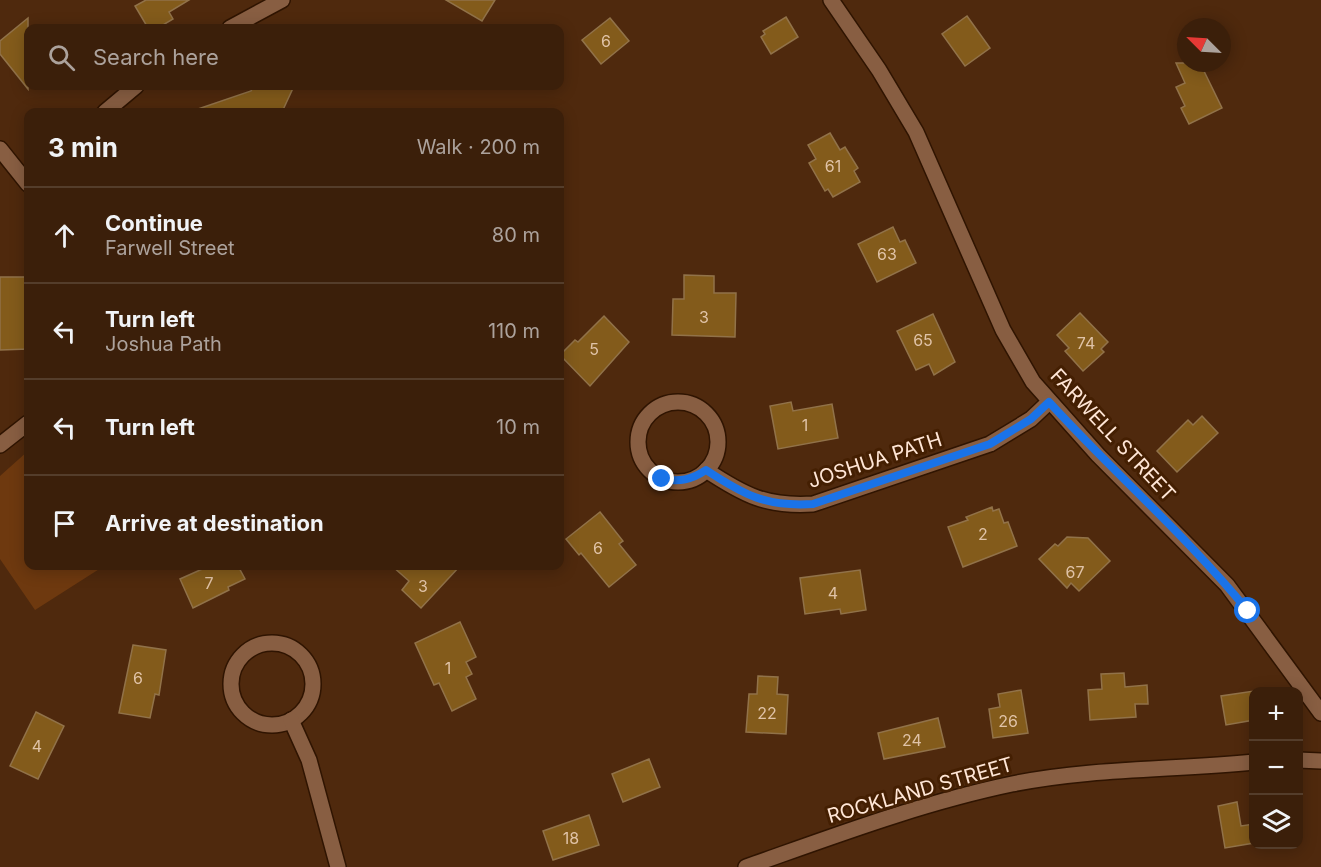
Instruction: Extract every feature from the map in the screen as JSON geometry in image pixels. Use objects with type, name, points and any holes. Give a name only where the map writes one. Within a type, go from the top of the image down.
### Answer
[{"type":"street","points":[[237,24],[282,0]]},
{"type":"street","name":"FARWELL STREET","points":[[831,0],[879,70],[916,132],[1017,358],[1049,402],[1227,585],[1321,713]]},
{"type":"street","points":[[110,108],[131,90]]},
{"type":"street","points":[[0,149],[24,177]]},
{"type":"street","points":[[676,402],[690,404],[703,411],[716,430],[717,442],[715,456],[706,470],[693,478],[678,482],[662,479],[652,473],[639,452],[639,431],[646,417],[659,407],[676,402]]},
{"type":"street","name":"JOSHUA PATH","points":[[706,470],[734,488],[761,501],[788,506],[813,504],[990,444],[1031,419],[1049,402]]},
{"type":"street","points":[[0,444],[24,426]]},
{"type":"street","points":[[276,642],[289,646],[306,660],[313,681],[312,694],[302,712],[291,720],[270,725],[258,723],[246,716],[238,707],[232,695],[232,673],[242,655],[248,650],[265,643],[276,642]]},
{"type":"street","points":[[291,720],[309,760],[338,867]]},
{"type":"street","points":[[1303,760],[1321,761]]},
{"type":"street","name":"ROCKLAND STREET","points":[[746,867],[884,819],[1012,784],[1047,778],[1249,762]]},
{"type":"shaded area","points":[[24,455],[24,570],[98,570],[35,610],[0,559],[0,476]]},
{"type":"building","points":[[146,0],[189,0],[169,12],[173,19],[165,24],[146,24],[135,6]]},
{"type":"building","points":[[446,0],[495,0],[482,21]]},
{"type":"building","points":[[967,16],[990,48],[965,66],[942,34]]},
{"type":"building","points":[[786,17],[798,37],[771,54],[761,37],[765,34],[763,31]]},
{"type":"building","points":[[28,18],[28,24],[24,24],[24,84],[0,54],[0,41]]},
{"type":"building","points":[[610,18],[629,41],[601,64],[582,40]]},
{"type":"building","points":[[1180,72],[1204,72],[1222,108],[1189,124],[1181,108],[1185,106],[1176,87],[1185,83]]},
{"type":"building","points":[[292,90],[284,108],[201,108],[251,91]]},
{"type":"building","points":[[830,133],[840,150],[845,147],[858,168],[854,171],[860,182],[833,197],[828,189],[825,191],[809,163],[816,159],[808,145]]},
{"type":"building","points":[[893,227],[900,242],[905,240],[916,263],[877,282],[858,244]]},
{"type":"building","points":[[684,275],[714,276],[714,293],[736,293],[735,337],[672,335],[673,299],[684,299]]},
{"type":"building","points":[[0,277],[24,277],[24,349],[0,350]]},
{"type":"building","points":[[1080,313],[1108,342],[1101,349],[1104,352],[1083,371],[1065,351],[1069,348],[1057,335]]},
{"type":"building","points":[[933,314],[955,362],[934,375],[929,364],[916,370],[897,331]]},
{"type":"building","points":[[604,316],[629,342],[590,386],[564,359],[564,351],[575,340],[578,342]]},
{"type":"building","points":[[791,402],[793,411],[832,404],[838,438],[778,449],[770,406]]},
{"type":"building","points":[[1202,416],[1218,433],[1177,472],[1157,451],[1188,420],[1193,425]]},
{"type":"building","points":[[992,507],[993,511],[999,509],[1004,523],[1008,522],[1017,546],[963,567],[948,527],[968,520],[966,517]]},
{"type":"building","points":[[600,512],[623,541],[619,544],[636,565],[609,587],[581,553],[579,555],[566,539]]},
{"type":"building","points":[[1067,537],[1088,538],[1110,561],[1079,591],[1071,583],[1067,588],[1039,559],[1055,544],[1058,546]]},
{"type":"building","points":[[200,570],[240,570],[245,579],[228,587],[229,590],[193,608],[180,579]]},
{"type":"building","points":[[397,570],[456,570],[421,608],[402,590],[409,581]]},
{"type":"building","points":[[860,570],[866,610],[841,614],[840,609],[805,614],[800,578]]},
{"type":"building","points":[[460,622],[476,657],[466,662],[472,674],[466,677],[476,699],[452,711],[439,683],[434,685],[415,643]]},
{"type":"building","points":[[133,645],[166,650],[159,695],[155,694],[150,718],[119,713]]},
{"type":"building","points":[[1124,673],[1125,687],[1147,685],[1148,704],[1135,704],[1136,717],[1090,720],[1088,690],[1102,689],[1101,674]]},
{"type":"building","points":[[758,676],[778,677],[777,694],[788,695],[786,734],[746,732],[749,694],[757,694]]},
{"type":"building","points":[[1021,690],[1028,733],[993,738],[989,709],[1000,707],[998,694]]},
{"type":"building","points":[[1249,692],[1249,721],[1226,725],[1221,696]]},
{"type":"building","points":[[36,712],[64,726],[38,779],[10,766]]},
{"type":"building","points":[[938,718],[945,747],[884,759],[878,733]]},
{"type":"building","points":[[649,759],[660,787],[623,802],[612,774]]},
{"type":"building","points":[[1237,802],[1241,826],[1249,825],[1249,844],[1225,848],[1218,806]]},
{"type":"building","points":[[589,815],[599,845],[553,860],[543,831]]},
{"type":"route","points":[[662,479],[678,482],[693,478],[706,470],[734,488],[761,501],[788,506],[813,504],[990,444],[1012,433],[1049,402],[1128,486],[1203,558],[1248,611]]}]
